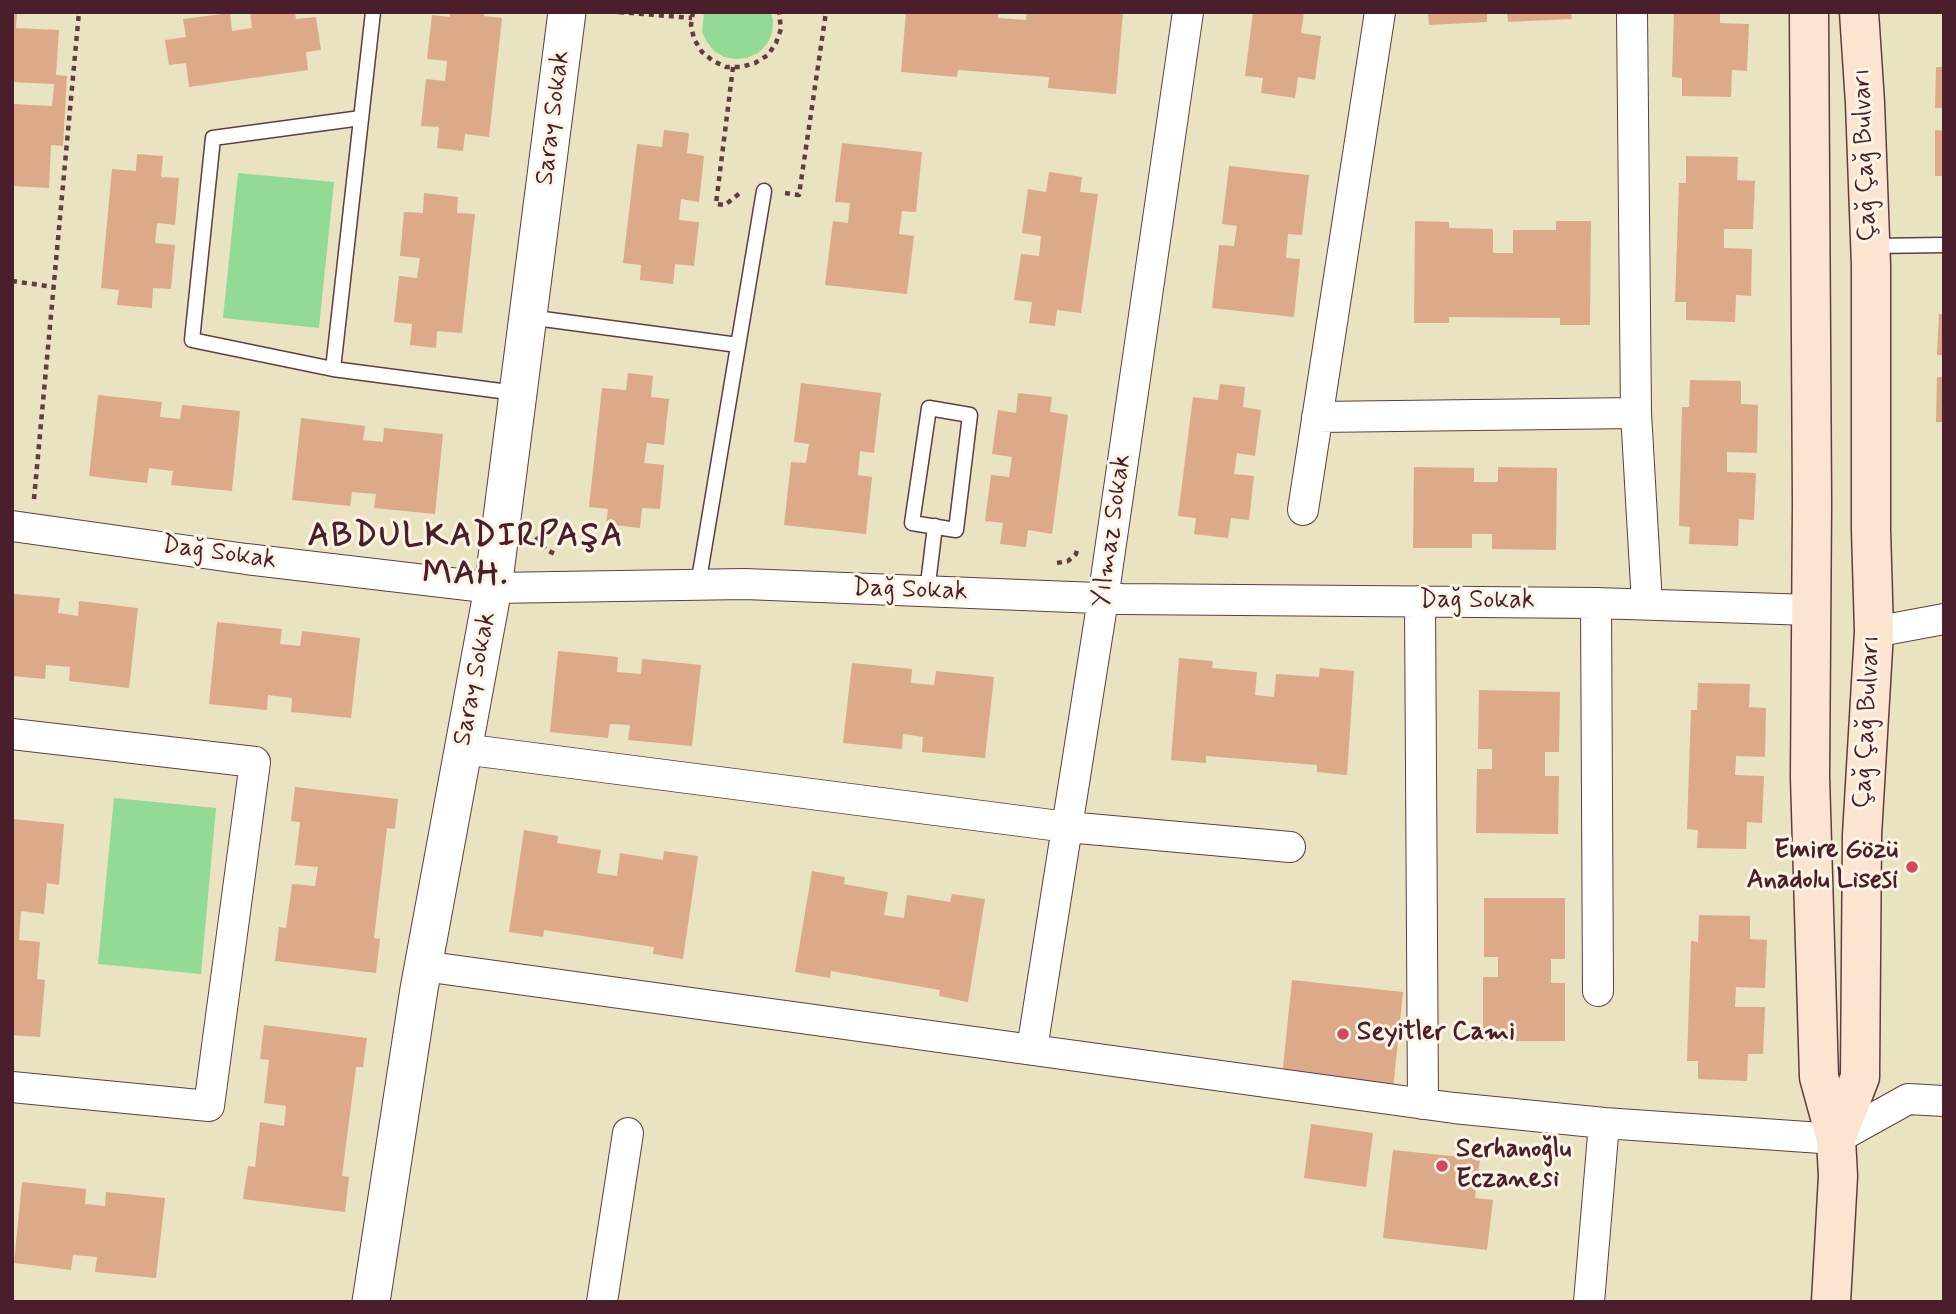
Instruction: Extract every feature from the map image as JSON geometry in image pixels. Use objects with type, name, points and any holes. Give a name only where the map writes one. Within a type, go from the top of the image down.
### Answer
[{"type":"main road","name":"Çağ Çağ Bulvarı","points":[[1810,12],[1810,777],[1819,1077],[1836,1139]]},
{"type":"main road","name":"Çağ Çağ Bulvarı","points":[[1836,1139],[1860,1077],[1862,835],[1874,632],[1870,246],[1859,12]]},
{"type":"main road","points":[[1831,1302],[1838,1176],[1836,1139]]},
{"type":"street","name":"Saray Sokak","points":[[371,1302],[423,966],[493,588],[567,12]]},
{"type":"street","name":"Yılmaz Sokak","points":[[1032,1049],[1103,599],[1188,12]]},
{"type":"street","points":[[1303,510],[1380,12]]},
{"type":"street","points":[[1632,12],[1636,413],[1647,604]]},
{"type":"street","points":[[1317,417],[1636,413]]},
{"type":"street","name":"Dağ Sokak","points":[[22,527],[493,588],[745,584],[1103,599],[1596,603],[1811,610]]},
{"type":"street","points":[[1420,601],[1423,1104]]},
{"type":"street","points":[[1596,603],[1598,991]]},
{"type":"street","points":[[1874,632],[1944,619]]},
{"type":"street","points":[[12,734],[255,762],[209,1106],[12,1087]]},
{"type":"street","points":[[463,749],[1067,827],[1290,847]]},
{"type":"street","points":[[423,966],[1423,1104],[1604,1123],[1836,1139],[1908,1100],[1944,1101]]},
{"type":"street","points":[[1589,1302],[1604,1123]]},
{"type":"street","points":[[602,1302],[628,1133]]},
{"type":"lane","points":[[333,369],[373,12]]},
{"type":"lane","points":[[361,118],[213,138],[192,340],[333,369],[519,394]]},
{"type":"lane","points":[[698,585],[764,191]]},
{"type":"lane","points":[[1870,246],[1944,245]]},
{"type":"lane","points":[[528,317],[738,345]]},
{"type":"lane","points":[[929,408],[971,415],[957,530],[935,526],[912,523],[929,408]]},
{"type":"lane","points":[[927,592],[935,526]]},
{"type":"path","points":[[22,527],[54,287],[79,12]]},
{"type":"path","points":[[619,12],[692,15],[694,39],[702,52],[726,67],[741,67],[768,55],[776,43],[780,29],[779,12]]},
{"type":"path","points":[[733,67],[716,204],[725,205],[744,188],[799,195],[826,12]]},
{"type":"path","points":[[12,281],[54,287]]},
{"type":"path","points":[[534,535],[546,550],[566,558]]},
{"type":"path","points":[[1049,565],[1068,561],[1076,554],[1079,544]]},
{"type":"green space","points":[[704,12],[771,12],[772,33],[767,44],[758,53],[747,58],[724,57],[714,51],[702,32]]},
{"type":"green space","points":[[238,173],[334,182],[319,328],[223,318]]},
{"type":"green space","points":[[114,798],[216,808],[201,974],[98,964]]},
{"type":"building","points":[[250,12],[295,12],[296,19],[316,17],[321,50],[306,52],[308,70],[189,87],[186,63],[169,65],[165,40],[186,37],[183,19],[230,13],[232,31],[252,28]]},
{"type":"building","points":[[450,12],[484,12],[484,16],[502,18],[489,137],[465,134],[463,151],[437,148],[439,127],[421,126],[426,79],[445,81],[447,61],[427,59],[432,15],[450,17]]},
{"type":"building","points":[[906,12],[998,12],[998,18],[1026,20],[1027,12],[1123,12],[1116,94],[1048,88],[1049,77],[958,70],[957,77],[901,72]]},
{"type":"building","points":[[1253,12],[1304,12],[1301,33],[1321,36],[1315,80],[1298,77],[1295,98],[1261,93],[1263,78],[1245,76]]},
{"type":"building","points":[[1428,12],[1487,12],[1487,22],[1429,25]]},
{"type":"building","points":[[1507,12],[1571,12],[1572,19],[1508,22]]},
{"type":"building","points":[[1674,12],[1720,12],[1720,23],[1749,24],[1747,71],[1732,70],[1731,97],[1682,96],[1682,78],[1672,77]]},
{"type":"building","points":[[12,13],[17,13],[16,28],[59,30],[56,75],[67,76],[63,146],[51,145],[49,188],[12,186],[12,104],[52,106],[54,84],[12,82]]},
{"type":"building","points":[[1936,67],[1944,67],[1944,108],[1935,108]]},
{"type":"building","points":[[664,130],[689,133],[687,153],[704,156],[699,202],[681,199],[679,220],[699,222],[694,266],[675,264],[673,284],[640,280],[641,265],[623,263],[637,144],[662,147]]},
{"type":"building","points":[[1935,130],[1944,131],[1944,176],[1935,176]]},
{"type":"building","points":[[842,143],[922,152],[916,212],[902,211],[899,234],[914,236],[907,294],[825,285],[833,221],[848,223],[850,203],[835,202]]},
{"type":"building","points":[[137,154],[163,156],[161,177],[179,178],[175,225],[157,223],[155,243],[175,245],[171,289],[153,288],[152,308],[117,305],[119,290],[101,288],[112,169],[136,171]]},
{"type":"building","points":[[1686,156],[1738,157],[1737,180],[1755,181],[1753,229],[1724,229],[1724,248],[1752,249],[1751,296],[1736,295],[1735,322],[1686,320],[1686,302],[1675,302],[1679,183],[1686,183]]},
{"type":"building","points":[[1229,166],[1309,175],[1302,235],[1288,234],[1286,258],[1300,259],[1294,317],[1212,308],[1219,245],[1234,246],[1237,226],[1222,224]]},
{"type":"building","points":[[1049,172],[1082,177],[1080,192],[1098,194],[1081,313],[1057,310],[1055,326],[1029,323],[1032,302],[1014,300],[1021,254],[1039,256],[1041,236],[1022,233],[1028,189],[1046,192]]},
{"type":"building","points":[[424,193],[458,197],[457,213],[475,214],[462,333],[437,331],[436,348],[410,345],[412,324],[394,322],[399,276],[417,278],[420,258],[400,256],[404,212],[423,213]]},
{"type":"building","points":[[1415,221],[1449,222],[1449,228],[1493,229],[1493,253],[1513,253],[1513,230],[1556,230],[1556,221],[1591,221],[1590,325],[1560,325],[1560,318],[1449,317],[1449,323],[1414,323]]},
{"type":"building","points":[[1939,314],[1944,314],[1944,355],[1937,355]]},
{"type":"building","points":[[628,373],[653,376],[651,397],[669,399],[664,445],[647,443],[644,463],[664,465],[660,509],[642,508],[640,528],[606,524],[608,509],[589,507],[602,388],[626,390]]},
{"type":"building","points":[[1937,377],[1944,377],[1944,422],[1936,422]]},
{"type":"building","points":[[1690,380],[1741,381],[1741,404],[1758,405],[1757,453],[1727,452],[1727,472],[1756,473],[1754,520],[1739,519],[1738,546],[1689,544],[1690,527],[1679,526],[1682,407],[1689,407]]},
{"type":"building","points":[[801,383],[881,393],[874,453],[860,451],[858,475],[872,477],[866,534],[784,525],[791,462],[806,463],[809,444],[794,442]]},
{"type":"building","points":[[1220,384],[1245,387],[1243,407],[1261,410],[1255,456],[1237,453],[1234,474],[1254,476],[1249,520],[1231,518],[1228,538],[1194,534],[1196,518],[1178,516],[1193,397],[1218,400]]},
{"type":"building","points":[[1018,393],[1052,397],[1050,412],[1068,415],[1052,534],[1028,530],[1026,547],[1000,544],[1003,523],[985,521],[991,475],[1009,477],[1012,457],[992,454],[998,410],[1016,413]]},
{"type":"building","points":[[98,395],[162,402],[160,417],[180,419],[182,405],[240,411],[232,491],[171,485],[173,471],[149,468],[147,483],[89,476]]},
{"type":"building","points":[[301,418],[365,426],[363,440],[383,442],[384,428],[443,434],[435,514],[374,508],[376,494],[352,492],[350,506],[292,500]]},
{"type":"building","points":[[1414,467],[1474,468],[1474,482],[1498,482],[1498,467],[1557,468],[1556,550],[1492,549],[1492,534],[1472,534],[1472,548],[1413,548]]},
{"type":"building","points":[[12,594],[60,598],[58,613],[78,616],[79,601],[138,608],[129,688],[69,681],[70,667],[46,665],[45,679],[12,676]]},
{"type":"building","points":[[217,622],[282,629],[280,644],[300,646],[302,631],[360,638],[351,718],[291,712],[292,698],[268,695],[267,710],[209,704]]},
{"type":"building","points":[[558,651],[618,657],[617,672],[641,674],[642,659],[701,665],[692,746],[628,740],[630,725],[610,724],[608,738],[550,732]]},
{"type":"building","points":[[1179,658],[1213,661],[1212,668],[1257,672],[1255,695],[1274,697],[1276,674],[1319,677],[1320,668],[1354,671],[1347,775],[1317,772],[1317,765],[1206,756],[1206,763],[1171,760]]},
{"type":"building","points":[[852,663],[912,669],[911,683],[934,685],[936,671],[994,677],[985,758],[922,752],[923,737],[903,734],[902,749],[843,743]]},
{"type":"building","points":[[1698,683],[1750,684],[1749,707],[1766,708],[1765,757],[1736,756],[1735,775],[1764,776],[1762,823],[1747,822],[1746,849],[1697,848],[1698,830],[1687,829],[1691,710],[1697,710]]},
{"type":"building","points":[[1479,690],[1560,692],[1559,752],[1545,752],[1545,776],[1559,776],[1558,834],[1476,833],[1477,769],[1492,769],[1492,749],[1478,749]]},
{"type":"building","points":[[295,787],[398,799],[395,829],[387,828],[374,938],[380,939],[376,973],[275,961],[279,927],[286,928],[292,884],[315,886],[318,867],[295,865],[300,822],[291,821]]},
{"type":"building","points":[[12,819],[64,824],[59,885],[47,883],[44,914],[21,911],[19,940],[40,942],[37,979],[45,980],[40,1037],[12,1035]]},
{"type":"building","points":[[524,830],[558,836],[557,843],[601,850],[597,873],[617,876],[620,853],[663,860],[664,851],[698,856],[683,959],[653,954],[654,947],[544,930],[543,937],[509,932]]},
{"type":"building","points":[[812,871],[845,877],[844,884],[888,892],[884,915],[904,918],[907,895],[950,902],[952,894],[985,899],[968,1002],[939,996],[940,990],[831,971],[830,978],[795,972]]},
{"type":"building","points":[[1484,898],[1565,898],[1565,959],[1551,959],[1551,983],[1565,983],[1565,1041],[1483,1041],[1483,977],[1498,977],[1498,957],[1484,957]]},
{"type":"building","points":[[1699,915],[1750,916],[1750,939],[1767,940],[1765,988],[1736,987],[1735,1007],[1765,1007],[1763,1054],[1748,1054],[1747,1081],[1698,1079],[1698,1061],[1687,1061],[1691,941],[1698,942]]},
{"type":"building","name":"Seyitler Cami","points":[[1292,980],[1403,992],[1393,1089],[1282,1077]]},
{"type":"building","points":[[264,1025],[367,1038],[363,1067],[356,1067],[342,1176],[349,1177],[345,1212],[243,1199],[248,1166],[255,1167],[260,1122],[284,1126],[286,1106],[264,1103],[269,1060],[260,1059]]},
{"type":"building","points":[[1311,1124],[1373,1133],[1366,1187],[1304,1178]]},
{"type":"building","points":[[1393,1150],[1480,1159],[1475,1198],[1493,1200],[1487,1250],[1383,1238]]},
{"type":"building","points":[[22,1182],[86,1189],[85,1204],[105,1206],[106,1192],[165,1198],[156,1278],[95,1272],[97,1257],[73,1255],[71,1270],[14,1263]]},
{"type":"place","name":"Emire Gözü Anadolu Lisesi","points":[[1912,867]]},
{"type":"place","name":"Seyitler Cami","points":[[1343,1034]]},
{"type":"place","name":"Serhanoğlu Eczanesi","points":[[1442,1166]]},
{"type":"district","name":"ABDULKADIRPAŞA MAH.","points":[[466,557]]}]
